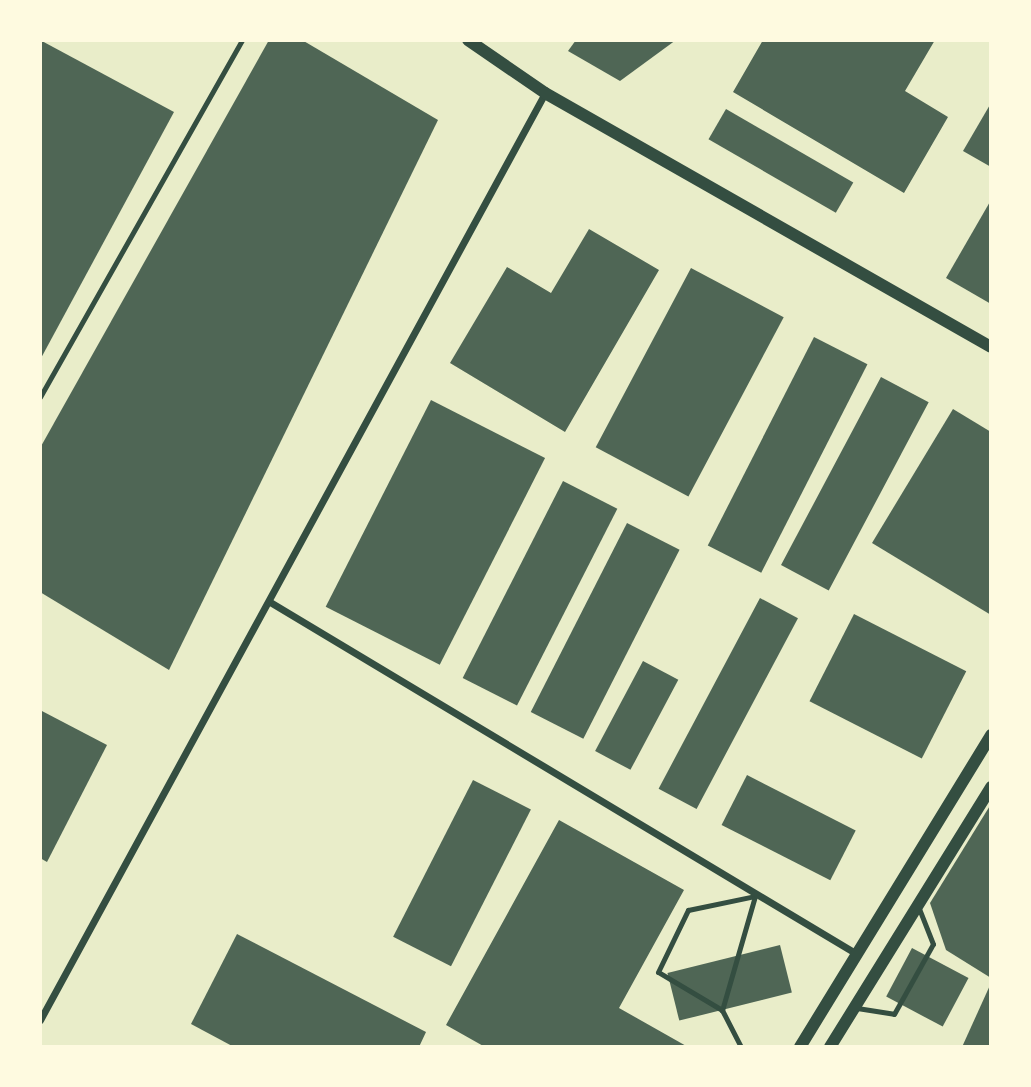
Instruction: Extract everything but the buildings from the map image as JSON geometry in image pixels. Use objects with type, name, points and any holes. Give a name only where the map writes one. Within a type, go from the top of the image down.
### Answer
[{"type":"street","points":[[468,40],[545,93],[991,347]]},
{"type":"street","points":[[40,1020],[270,603],[545,93]]},
{"type":"street","points":[[270,603],[755,896],[855,953]]},
{"type":"street","points":[[800,1047],[855,953],[991,735]]},
{"type":"street","points":[[830,1047],[991,787]]},
{"type":"lane","points":[[40,397],[243,40]]},
{"type":"lane","points":[[722,1010],[755,896],[688,910],[658,972],[722,1010],[741,1047]]},
{"type":"lane","points":[[853,1008],[894,1014],[933,944],[918,905]]}]
